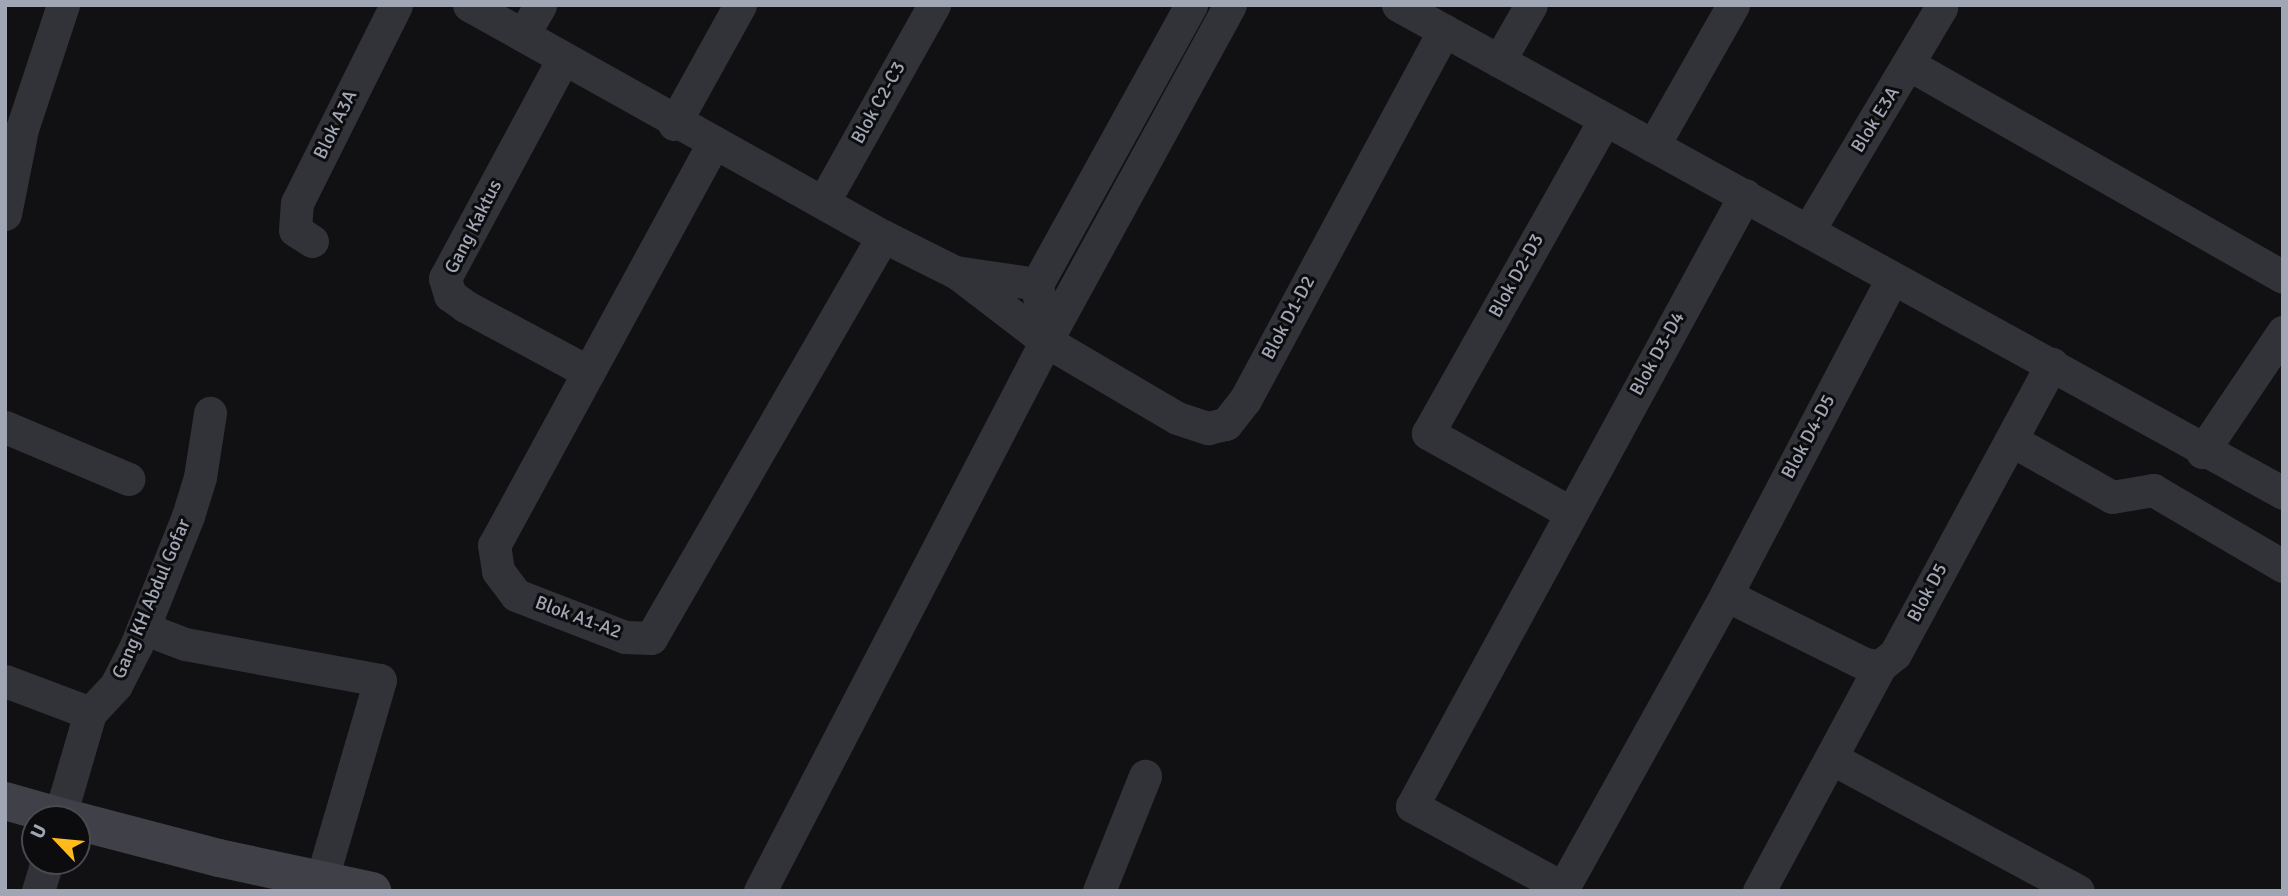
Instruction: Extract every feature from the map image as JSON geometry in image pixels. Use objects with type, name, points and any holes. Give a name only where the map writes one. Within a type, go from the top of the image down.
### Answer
[{"type":"street","points":[[5,215],[22,129],[64,5]]},
{"type":"street","name":"Blok A3A","points":[[312,241],[295,230],[298,203],[396,5]]},
{"type":"street","points":[[470,5],[674,124],[714,142],[883,236],[956,272],[1038,284]]},
{"type":"street","points":[[523,35],[540,5]]},
{"type":"street","points":[[674,124],[740,5]]},
{"type":"street","name":"Blok C2-C3","points":[[824,201],[934,5]]},
{"type":"street","points":[[1046,341],[1038,284],[1191,5]]},
{"type":"street","points":[[760,891],[1046,341],[1230,5]]},
{"type":"street","points":[[1398,5],[1745,195],[1892,279],[2052,364],[2202,452],[2283,493]]},
{"type":"street","points":[[1499,61],[1531,5]]},
{"type":"street","points":[[1654,146],[1733,5]]},
{"type":"street","name":"Blok E3A","points":[[1808,231],[1910,65],[1941,8]]},
{"type":"street","name":"Blok D1-D2","points":[[956,272],[1046,341],[1177,418],[1208,428],[1226,424],[1245,400],[1444,30]]},
{"type":"street","name":"Gang Kaktus","points":[[563,59],[446,278],[450,295],[465,306],[587,372]]},
{"type":"street","points":[[1910,65],[2283,276]]},
{"type":"street","name":"Blok D2-D3","points":[[1571,513],[1428,433],[1605,119]]},
{"type":"street","name":"Blok A1-A2","points":[[714,142],[494,545],[498,571],[516,595],[625,637],[651,638],[883,236]]},
{"type":"street","name":"Blok D3-D4","points":[[1726,595],[1563,888],[1412,806],[1745,195]]},
{"type":"street","name":"Blok D4-D5","points":[[1726,595],[1892,279]]},
{"type":"street","points":[[2202,452],[2283,332]]},
{"type":"street","name":"Blok D5","points":[[1759,891],[1833,759],[1880,666],[1895,654],[2052,364]]},
{"type":"street","name":"Gang KH Abdul Gofar","points":[[69,805],[90,713],[116,685],[143,628],[192,503],[211,412]]},
{"type":"street","points":[[5,427],[129,479]]},
{"type":"street","points":[[2011,440],[2112,497],[2153,490],[2283,566]]},
{"type":"street","points":[[1726,595],[1865,664],[1880,666]]},
{"type":"street","points":[[143,628],[186,644],[380,680],[321,882]]},
{"type":"street","points":[[5,681],[90,713]]},
{"type":"street","points":[[1833,759],[2078,891]]},
{"type":"street","points":[[1098,891],[1145,776]]},
{"type":"street","points":[[91,825],[321,882],[373,891]]}]
